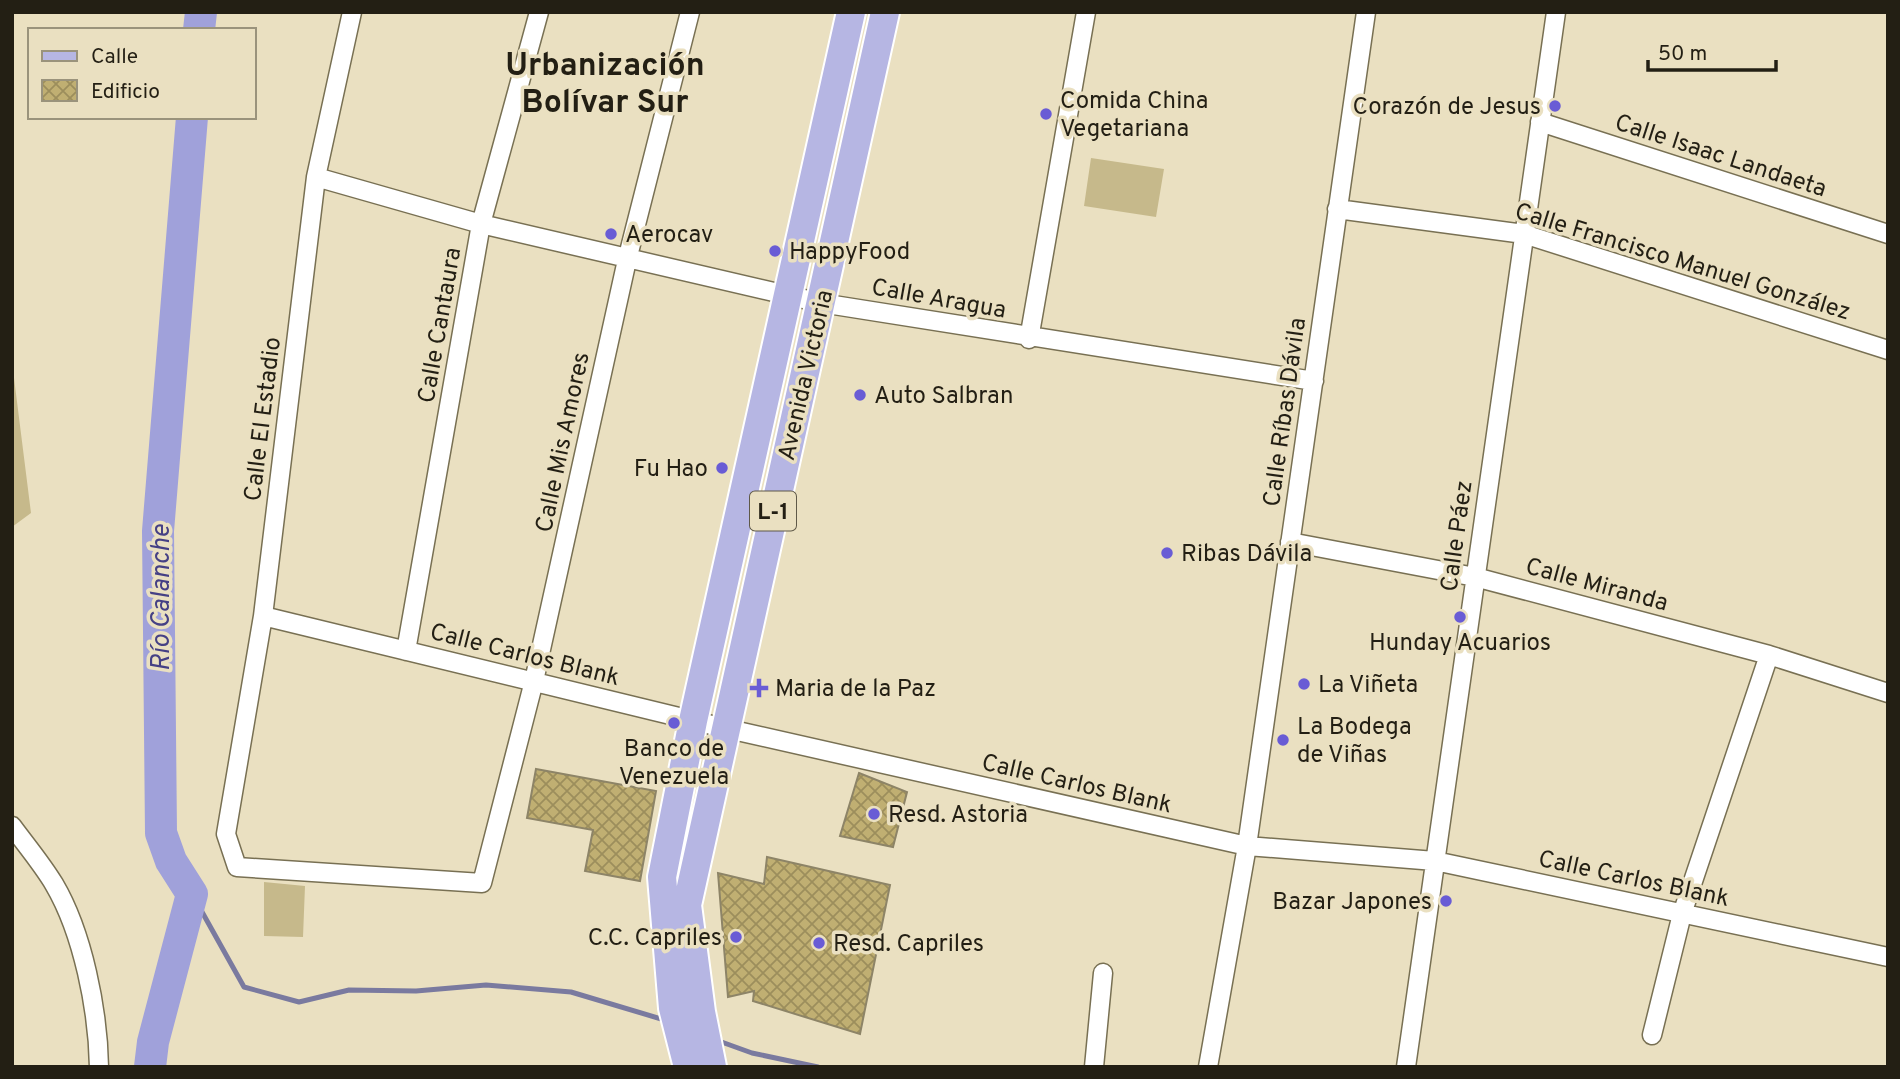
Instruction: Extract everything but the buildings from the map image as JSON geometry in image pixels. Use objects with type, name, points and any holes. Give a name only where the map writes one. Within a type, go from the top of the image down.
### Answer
[{"type":"main road","name":"Avenida Victoria","points":[[698,1060],[673,1008],[662,877],[693,720],[851,12]]},
{"type":"main road","name":"Avenida Victoria","points":[[698,1060],[701,1012],[687,905],[724,728],[885,12]]},
{"type":"street","name":"Calle El Estadio","points":[[352,12],[316,177],[263,616],[226,834],[237,867],[482,883]]},
{"type":"street","name":"Calle Cantaura","points":[[406,651],[481,224],[539,12]]},
{"type":"street","name":"Calle Mis Amores","points":[[482,883],[534,681],[627,260],[690,12]]},
{"type":"street","points":[[1029,338],[1086,12]]},
{"type":"street","name":"Calle Ríbas Dávila","points":[[1208,1067],[1247,846],[1366,12]]},
{"type":"street","name":"Calle Páez","points":[[1406,1067],[1556,12]]},
{"type":"street","name":"Calle Isaac Landaeta","points":[[1540,122],[1888,234]]},
{"type":"street","name":"Calle Aragua","points":[[316,177],[481,224],[821,303],[1314,381]]},
{"type":"street","name":"Calle Francisco Manuel González","points":[[1337,209],[1524,234],[1888,350]]},
{"type":"street","name":"Calle Miranda","points":[[1290,542],[1475,577],[1769,655],[1888,693]]},
{"type":"street","name":"Calle Carlos Blank","points":[[263,616],[724,728],[1247,846],[1435,861],[1888,957]]},
{"type":"street","points":[[1652,1035],[1682,914],[1769,655]]},
{"type":"street","points":[[12,826],[55,885],[84,957],[99,1033],[99,1067]]},
{"type":"street","points":[[1100,1067],[1094,1066],[1103,973]]},
{"type":"shaded area","points":[[1091,158],[1164,169],[1156,217],[1084,206]]},
{"type":"shaded area","points":[[12,362],[31,513],[12,527]]},
{"type":"shaded area","points":[[264,882],[305,886],[303,937],[264,936]]},
{"type":"waterway","name":"Río Calanche","points":[[199,28],[201,12]]},
{"type":"waterway","name":"Río Calanche","points":[[150,1067],[153,1042],[192,894],[171,861],[161,833],[158,531],[192,119]]},
{"type":"waterway","points":[[192,894],[244,987],[299,1002],[349,990],[416,991],[486,985],[571,992],[668,1021]]},
{"type":"waterway","points":[[716,1040],[752,1053],[818,1067]]},
{"type":"place","name":"Corazón de Jesus","points":[[1555,106]]},
{"type":"place","name":"Comida China Vegetariana","points":[[1046,114]]},
{"type":"place","name":"Aerocav","points":[[611,234]]},
{"type":"place","name":"HappyFood","points":[[775,251]]},
{"type":"place","name":"Auto Salbran","points":[[860,395]]},
{"type":"place","name":"Fu Hao","points":[[722,468]]},
{"type":"place","name":"Ribas Dávila","points":[[1167,553]]},
{"type":"place","name":"Hunday Acuarios","points":[[1460,617]]},
{"type":"place","name":"La Viñeta","points":[[1304,684]]},
{"type":"place","name":"Maria de la Paz","points":[[759,688]]},
{"type":"place","name":"Banco de Venezuela","points":[[674,723]]},
{"type":"place","name":"La Bodega de Viñas","points":[[1283,740]]},
{"type":"place","name":"Resd. Astoria","points":[[874,814]]},
{"type":"place","name":"Bazar Japones","points":[[1446,901]]},
{"type":"place","name":"C.C. Capriles","points":[[736,937]]},
{"type":"place","name":"Resd. Capriles","points":[[819,943]]},
{"type":"district","name":"Urbanización Bolívar Sur","points":[[605,82]]}]
